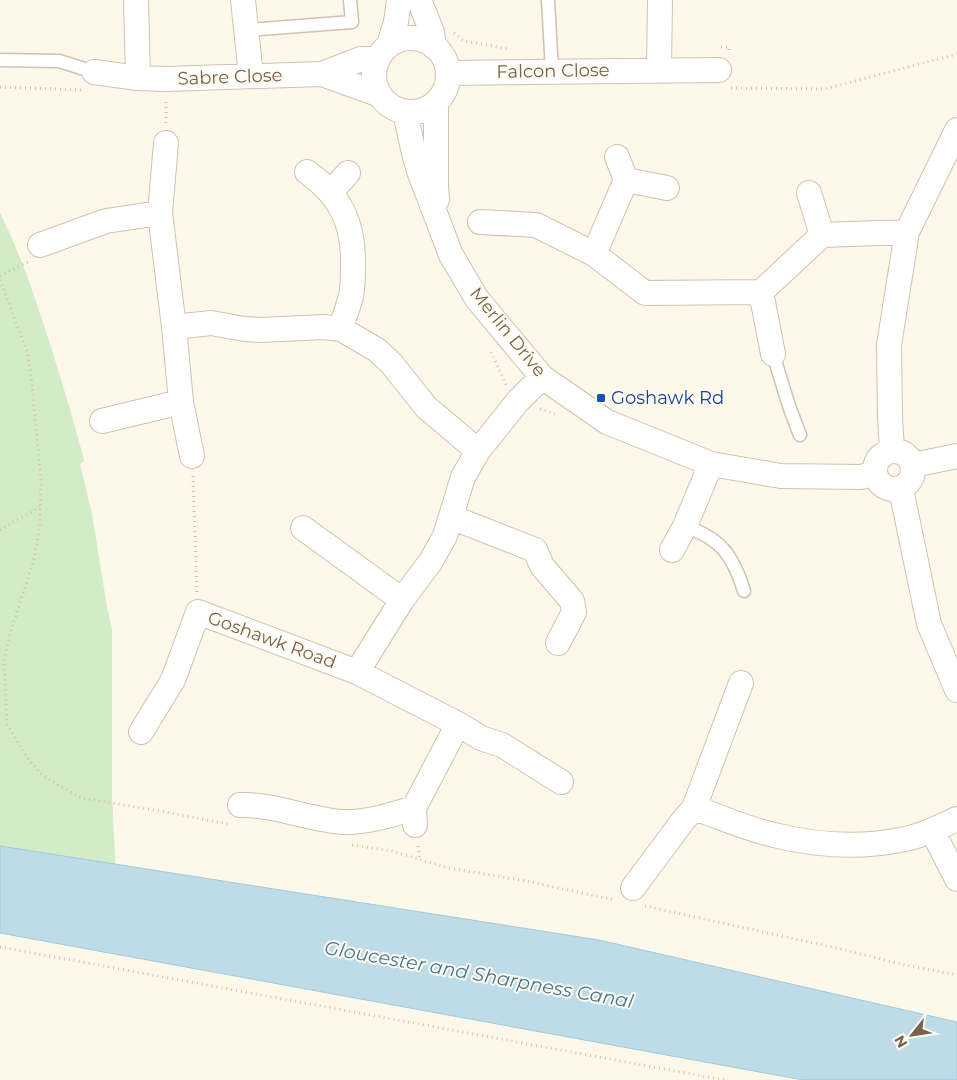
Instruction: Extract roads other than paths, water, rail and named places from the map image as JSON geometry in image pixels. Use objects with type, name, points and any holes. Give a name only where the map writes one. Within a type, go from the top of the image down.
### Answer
[{"type":"street","points":[[136,0],[138,78]]},
{"type":"street","points":[[244,0],[251,76]]},
{"type":"street","points":[[398,0],[396,22],[374,71],[375,84],[386,103],[395,109],[405,112],[416,112],[436,103],[443,94],[447,84],[448,73],[446,63],[441,54],[443,39]]},
{"type":"street","points":[[419,0],[432,32],[443,39]]},
{"type":"street","points":[[659,69],[660,0]]},
{"type":"street","points":[[384,52],[400,40],[412,38],[424,41],[443,39]]},
{"type":"street","name":"Sabre Close","points":[[94,72],[138,78],[322,74],[384,52]]},
{"type":"street","name":"Falcon Close","points":[[448,73],[726,68]]},
{"type":"street","name":"Sabre Close","points":[[322,74],[380,95]]},
{"type":"street","name":"Merlin Drive","points":[[436,103],[436,186],[440,226]]},
{"type":"street","name":"Merlin Drive","points":[[405,112],[413,150],[426,193],[451,255],[478,299],[542,378],[607,422],[710,464],[781,476],[861,477],[875,473]]},
{"type":"street","points":[[892,450],[889,345],[907,232],[951,157],[957,130]]},
{"type":"street","points":[[166,143],[160,213],[181,402],[192,456]]},
{"type":"street","points":[[594,254],[626,180],[617,157]]},
{"type":"street","points":[[307,172],[331,192],[345,215],[352,236],[353,271],[351,295],[341,329]]},
{"type":"street","points":[[331,192],[348,173]]},
{"type":"street","points":[[626,180],[667,188]]},
{"type":"street","points":[[809,193],[822,236]]},
{"type":"street","points":[[40,245],[106,221],[160,213]]},
{"type":"street","points":[[480,222],[536,225],[594,254],[645,293],[761,292],[822,236],[907,232]]},
{"type":"street","points":[[761,292],[773,354]]},
{"type":"street","points":[[174,327],[211,323],[261,330],[324,327],[341,329],[377,350],[391,363],[426,407],[478,451]]},
{"type":"street","name":"Goshawk Road","points":[[357,672],[402,600],[431,562],[445,536],[463,477],[478,451],[518,401],[542,378]]},
{"type":"street","points":[[102,421],[181,402]]},
{"type":"street","points":[[892,450],[905,454],[910,458],[913,465],[912,479],[901,489],[892,490],[884,487],[878,481],[875,473],[875,465],[878,458],[892,450]]},
{"type":"street","points":[[913,465],[957,456]]},
{"type":"street","points":[[672,550],[685,526],[710,464]]},
{"type":"street","points":[[901,489],[929,624],[957,690]]},
{"type":"street","points":[[451,517],[535,550],[542,566],[572,601],[574,607],[574,612],[558,643]]},
{"type":"street","points":[[303,528],[402,600]]},
{"type":"street","name":"Goshawk Road","points":[[140,732],[173,680],[198,612],[357,672],[458,724],[481,738],[502,745],[560,782]]},
{"type":"street","points":[[630,898],[682,822],[694,808],[741,683]]},
{"type":"street","points":[[234,814],[258,804],[291,813],[342,822],[386,816],[414,817],[458,724]]},
{"type":"street","points":[[694,808],[773,835],[805,841],[840,844],[876,844],[901,840],[932,830],[957,819]]},
{"type":"street","points":[[932,830],[957,879]]},
{"type":"lane","points":[[246,30],[352,22],[350,0]]},
{"type":"lane","points":[[548,0],[552,71]]},
{"type":"lane","points":[[0,60],[59,62],[94,72]]},
{"type":"lane","points":[[773,354],[800,435]]},
{"type":"lane","points":[[685,526],[709,536],[723,549],[740,578],[744,591]]},
{"type":"water","name":"Gloucester and Sharpness Canal","points":[[0,846],[599,940],[957,1022],[957,1080],[803,1080],[0,933]]},
{"type":"place","name":"Goshawk Rd","points":[[601,398]]}]
